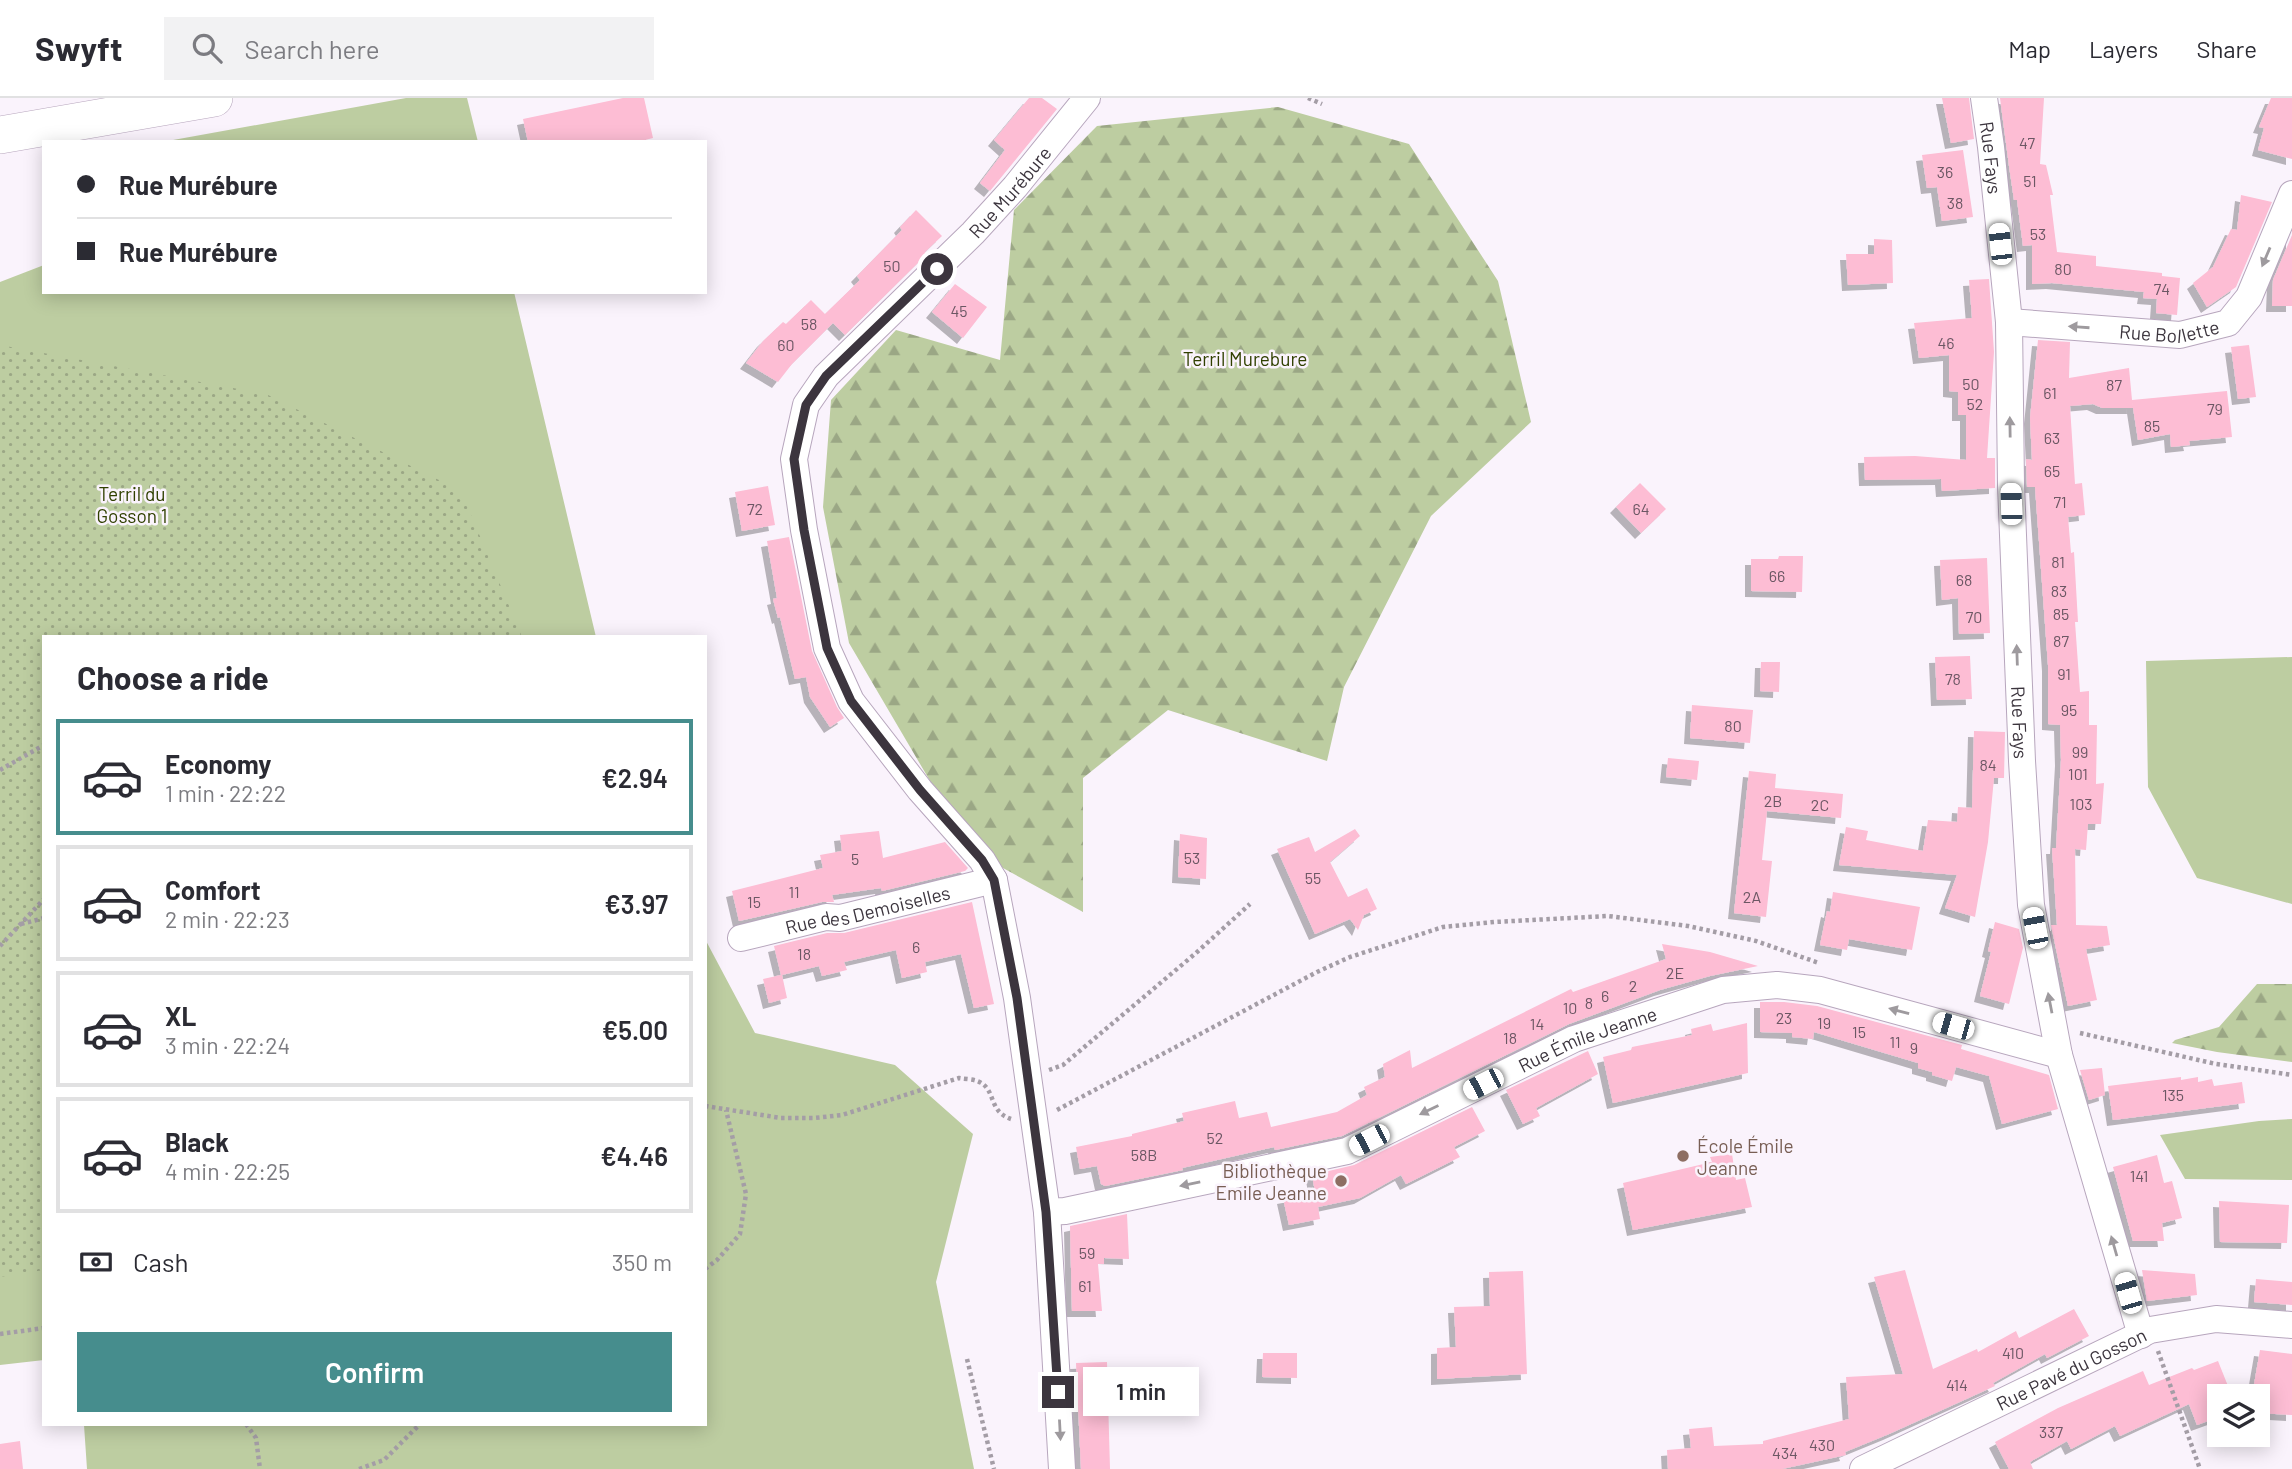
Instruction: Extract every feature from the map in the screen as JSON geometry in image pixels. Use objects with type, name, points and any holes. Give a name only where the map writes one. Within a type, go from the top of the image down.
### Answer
[{"type":"street","points":[[0,135],[215,98]]},
{"type":"street","name":"Rue Murébure","points":[[1062,1469],[1046,1212],[1017,998],[994,880],[982,860],[920,790],[851,701],[827,648],[804,530],[794,459],[806,405],[826,376],[974,233],[1087,98]]},
{"type":"street","name":"Rue Fays","points":[[1984,98],[2009,322],[2011,485],[2022,761],[2031,905],[2057,1043],[2146,1333]]},
{"type":"street","name":"Rue Bollette","points":[[2009,322],[2180,335],[2228,323],[2249,297],[2292,194]]},
{"type":"street","name":"Rue des Demoiselles","points":[[741,938],[826,917],[840,918],[994,880]]},
{"type":"street","name":"Rue Émile Jeanne","points":[[1046,1212],[1065,1211],[1347,1151],[1574,1039],[1723,990],[1777,985],[1820,990],[2057,1043]]},
{"type":"street","name":"Rue Pavé du Gosson","points":[[1863,1469],[2146,1333],[2216,1319],[2292,1325]]},
{"type":"path","points":[[1308,98],[1322,104]]},
{"type":"path","points":[[0,770],[42,746]]},
{"type":"path","points":[[0,946],[42,901]]},
{"type":"path","points":[[1028,1077],[1063,1065],[1196,954],[1250,904]]},
{"type":"path","points":[[707,1106],[781,1118],[842,1115],[959,1078],[978,1081],[989,1089],[995,1108],[1002,1116],[1033,1119],[1056,1110],[1317,972],[1350,957],[1443,927],[1608,916],[1688,926],[1756,941],[1830,966]]},
{"type":"path","points":[[20,924],[42,918]]},
{"type":"path","points":[[2057,1043],[2076,1032],[2216,1064],[2292,1075]]},
{"type":"path","points":[[707,1268],[740,1234],[746,1194],[726,1110]]},
{"type":"path","points":[[0,1334],[42,1328]]},
{"type":"path","points":[[2146,1333],[2200,1469]]},
{"type":"path","points":[[967,1360],[994,1469]]},
{"type":"path","points":[[247,1426],[256,1438],[260,1469]]},
{"type":"path","points":[[359,1469],[384,1460],[418,1426]]},
{"type":"green space","points":[[406,98],[467,98],[478,140],[173,140]]},
{"type":"green space","name":"Terril Murebure","points":[[1278,107],[1409,144],[1498,281],[1531,422],[1431,516],[1344,687],[1327,761],[1168,710],[1083,778],[1083,912],[1003,868],[933,786],[849,643],[823,507],[831,400],[896,330],[1000,360],[1014,210],[1097,126]]},
{"type":"green space","name":"Terril du Gosson 1","points":[[42,266],[42,294],[514,294],[596,635],[42,635],[42,1360],[0,1365],[0,282]]},
{"type":"green space","name":"Terril du Gosson 1","points":[[0,345],[266,394],[461,491],[521,635],[42,635],[42,1270],[0,1277]]},
{"type":"green space","points":[[2292,657],[2292,904],[2197,878],[2148,787],[2146,661]]},
{"type":"green space","points":[[707,943],[755,1033],[895,1065],[973,1134],[936,1282],[974,1469],[87,1469],[84,1426],[707,1426]]},
{"type":"green space","points":[[2257,984],[2292,984],[2292,1062],[2172,1043],[2219,1027]]},
{"type":"green space","points":[[2292,1119],[2292,1180],[2185,1179],[2160,1135],[2259,1121]]},
{"type":"building","points":[[623,98],[644,98],[653,138],[528,140],[523,119]]},
{"type":"building","points":[[1029,98],[1042,98],[1057,109],[990,191],[980,183],[1005,150],[994,140]]},
{"type":"building","points":[[1942,98],[1969,98],[1974,139],[1951,143]]},
{"type":"building","points":[[2000,98],[2044,98],[2040,164],[2046,165],[2053,195],[2050,195],[2057,252],[2096,256],[2096,266],[2162,273],[2162,276],[2180,278],[2177,315],[2156,313],[2157,299],[2143,298],[2144,292],[2052,283],[2032,284],[2032,245],[2023,246]]},
{"type":"building","points":[[2271,98],[2292,98],[2292,159],[2258,150],[2264,128],[2259,127]]},
{"type":"building","points":[[1963,150],[1973,217],[1942,221],[1937,187],[1927,188],[1922,155]]},
{"type":"building","points":[[2241,195],[2272,202],[2236,287],[2207,307],[2193,283],[2213,267],[2231,229],[2237,230]]},
{"type":"building","points":[[916,210],[942,236],[845,335],[833,323],[778,382],[746,363],[763,341],[811,300],[825,314],[860,280],[857,276],[902,230],[900,227]]},
{"type":"building","points":[[2292,235],[2292,306],[2272,306],[2273,280]]},
{"type":"building","points":[[1874,239],[1892,240],[1893,283],[1848,285],[1846,254],[1874,254]]},
{"type":"building","points":[[1989,279],[1994,352],[1987,458],[1995,458],[1995,488],[1942,491],[1941,479],[1865,480],[1864,457],[1915,456],[1966,460],[1966,415],[1958,415],[1958,392],[1949,391],[1949,355],[1919,358],[1914,323],[1972,318],[1969,280]]},
{"type":"building","points":[[955,284],[987,307],[963,338],[932,312]]},
{"type":"building","points":[[2038,340],[2070,342],[2069,378],[2129,368],[2132,400],[2227,391],[2232,437],[2189,441],[2190,445],[2171,447],[2170,434],[2138,440],[2132,401],[2133,408],[2102,408],[2093,404],[2070,406],[2075,484],[2082,483],[2085,515],[2068,517],[2071,553],[2074,552],[2080,692],[2089,691],[2089,725],[2097,725],[2096,784],[2104,783],[2101,824],[2088,824],[2086,850],[2075,849],[2076,925],[2107,926],[2110,945],[2086,949],[2097,1000],[2068,1006],[2051,925],[2057,925],[2052,848],[2056,848],[2061,760],[2060,725],[2048,724],[2048,665],[2035,487],[2027,487],[2026,459],[2032,460],[2030,418]]},
{"type":"building","points":[[2249,345],[2256,397],[2238,399],[2231,347]]},
{"type":"building","points":[[1640,483],[1666,509],[1641,533],[1616,507]]},
{"type":"building","points":[[768,486],[775,525],[742,531],[735,492]]},
{"type":"building","points":[[789,537],[812,651],[844,718],[830,727],[810,697],[806,677],[795,679],[773,599],[777,598],[767,541]]},
{"type":"building","points":[[1779,556],[1803,556],[1802,592],[1751,591],[1751,559],[1778,559]]},
{"type":"building","points":[[1987,558],[1990,633],[1959,634],[1958,598],[1942,600],[1940,560]]},
{"type":"building","points":[[1970,656],[1972,699],[1937,700],[1935,657]]},
{"type":"building","points":[[1761,662],[1780,662],[1779,692],[1760,691]]},
{"type":"building","points":[[1692,705],[1753,710],[1750,743],[1690,738]]},
{"type":"building","points":[[1974,731],[2005,732],[2004,778],[1994,778],[1988,842],[1975,917],[1945,908],[1957,875],[1839,865],[1846,827],[1868,831],[1866,840],[1923,851],[1928,820],[1957,822],[1958,807],[1972,808]]},
{"type":"building","points":[[1668,758],[1699,761],[1697,780],[1666,777]]},
{"type":"building","points":[[1749,771],[1776,774],[1775,788],[1843,794],[1841,818],[1767,811],[1762,860],[1772,861],[1766,917],[1734,913]]},
{"type":"building","points":[[1355,829],[1360,836],[1330,862],[1348,897],[1367,888],[1377,909],[1364,915],[1358,930],[1350,919],[1315,934],[1277,849],[1309,837],[1315,852]]},
{"type":"building","points":[[879,831],[883,858],[945,842],[968,868],[965,871],[882,891],[881,888],[832,895],[834,902],[822,902],[739,921],[732,891],[823,868],[820,855],[842,851],[840,835]]},
{"type":"building","points":[[1180,834],[1207,838],[1206,879],[1178,877]]},
{"type":"building","points":[[1833,892],[1920,907],[1912,950],[1849,939],[1847,950],[1820,945]]},
{"type":"building","points":[[972,902],[994,1004],[974,1008],[961,954],[925,962],[927,972],[902,978],[896,950],[844,962],[847,970],[822,976],[819,966],[782,975],[787,998],[769,1003],[763,979],[781,975],[774,946],[827,933],[844,933]]},
{"type":"building","points":[[1995,922],[2019,929],[2023,948],[2009,1004],[1980,996]]},
{"type":"building","points":[[1662,944],[1710,952],[1758,966],[1660,990],[1569,1024],[1342,1136],[1275,1150],[1274,1147],[1105,1186],[1101,1184],[1097,1166],[1080,1169],[1076,1147],[1132,1136],[1184,1121],[1182,1113],[1235,1101],[1239,1118],[1267,1112],[1271,1127],[1337,1112],[1367,1095],[1364,1087],[1385,1077],[1383,1064],[1410,1050],[1412,1068],[1571,989],[1573,992],[1666,959]]},
{"type":"building","points":[[1760,1002],[1817,1006],[1962,1045],[1961,1049],[2049,1075],[2058,1109],[2002,1124],[1989,1076],[1956,1067],[1952,1081],[1918,1068],[1918,1063],[1814,1032],[1813,1039],[1792,1037],[1792,1033],[1760,1032]]},
{"type":"building","points":[[1747,1023],[1748,1073],[1613,1103],[1603,1057],[1631,1050],[1632,1047],[1692,1035],[1691,1029],[1711,1024],[1713,1031]]},
{"type":"building","points":[[1588,1051],[1598,1074],[1536,1108],[1540,1116],[1523,1124],[1506,1090]]},
{"type":"building","points":[[2102,1068],[2105,1095],[2089,1100],[2080,1070]]},
{"type":"building","points":[[2181,1077],[2181,1080],[2198,1077],[2198,1082],[2212,1079],[2214,1086],[2242,1082],[2245,1103],[2113,1120],[2108,1086]]},
{"type":"building","points":[[1472,1107],[1485,1131],[1454,1147],[1460,1157],[1406,1184],[1401,1175],[1360,1198],[1318,1207],[1320,1219],[1289,1225],[1283,1198],[1315,1192],[1312,1175],[1354,1165]]},
{"type":"building","points":[[1732,1154],[1736,1180],[1745,1178],[1752,1207],[1633,1230],[1623,1183],[1712,1162],[1710,1157]]},
{"type":"building","points":[[2157,1155],[2164,1183],[2172,1181],[2182,1218],[2162,1223],[2164,1241],[2133,1241],[2113,1167]]},
{"type":"building","points":[[2219,1201],[2289,1205],[2287,1243],[2220,1242]]},
{"type":"building","points":[[1127,1214],[1129,1259],[1104,1258],[1104,1264],[1098,1264],[1102,1311],[1072,1311],[1070,1226]]},
{"type":"building","points":[[1905,1270],[1933,1369],[1977,1349],[1978,1352],[2016,1331],[2019,1338],[2074,1309],[2089,1336],[2047,1358],[2045,1354],[1993,1383],[1995,1386],[1845,1452],[1846,1455],[1782,1469],[1668,1469],[1667,1450],[1691,1448],[1689,1429],[1712,1427],[1714,1446],[1763,1444],[1763,1441],[1849,1419],[1846,1377],[1903,1374],[1874,1277]]},
{"type":"building","points":[[2142,1270],[2195,1274],[2197,1295],[2147,1301]]},
{"type":"building","points":[[1523,1271],[1527,1374],[1437,1379],[1437,1348],[1456,1347],[1454,1307],[1490,1306],[1489,1272]]},
{"type":"building","points":[[2256,1279],[2292,1282],[2292,1305],[2254,1302]]},
{"type":"building","points":[[2260,1350],[2292,1354],[2292,1415],[2270,1414],[2270,1384],[2254,1384]]},
{"type":"building","points":[[1263,1353],[1297,1353],[1297,1378],[1262,1377]]},
{"type":"building","points":[[2218,1361],[2227,1384],[2207,1384],[2207,1421],[2197,1425],[2189,1404],[2120,1436],[2115,1426],[2071,1449],[2067,1441],[2030,1462],[2033,1469],[2009,1469],[1995,1442],[2058,1408],[2143,1371],[2149,1385],[2192,1368],[2194,1370]]},
{"type":"building","points":[[1107,1362],[1110,1469],[1081,1469],[1076,1363]]},
{"type":"building","points":[[20,1441],[23,1469],[0,1469],[0,1444]]},
{"type":"place","name":"École Émile Jeanne","points":[[1683,1156]]},
{"type":"place","name":"Bibliothèque Emile Jeanne","points":[[1341,1181]]},
{"type":"route","points":[[937,269],[826,376],[806,405],[794,459],[804,530],[827,648],[851,701],[920,790],[982,860],[994,880],[1017,998],[1046,1212],[1058,1392]]}]
